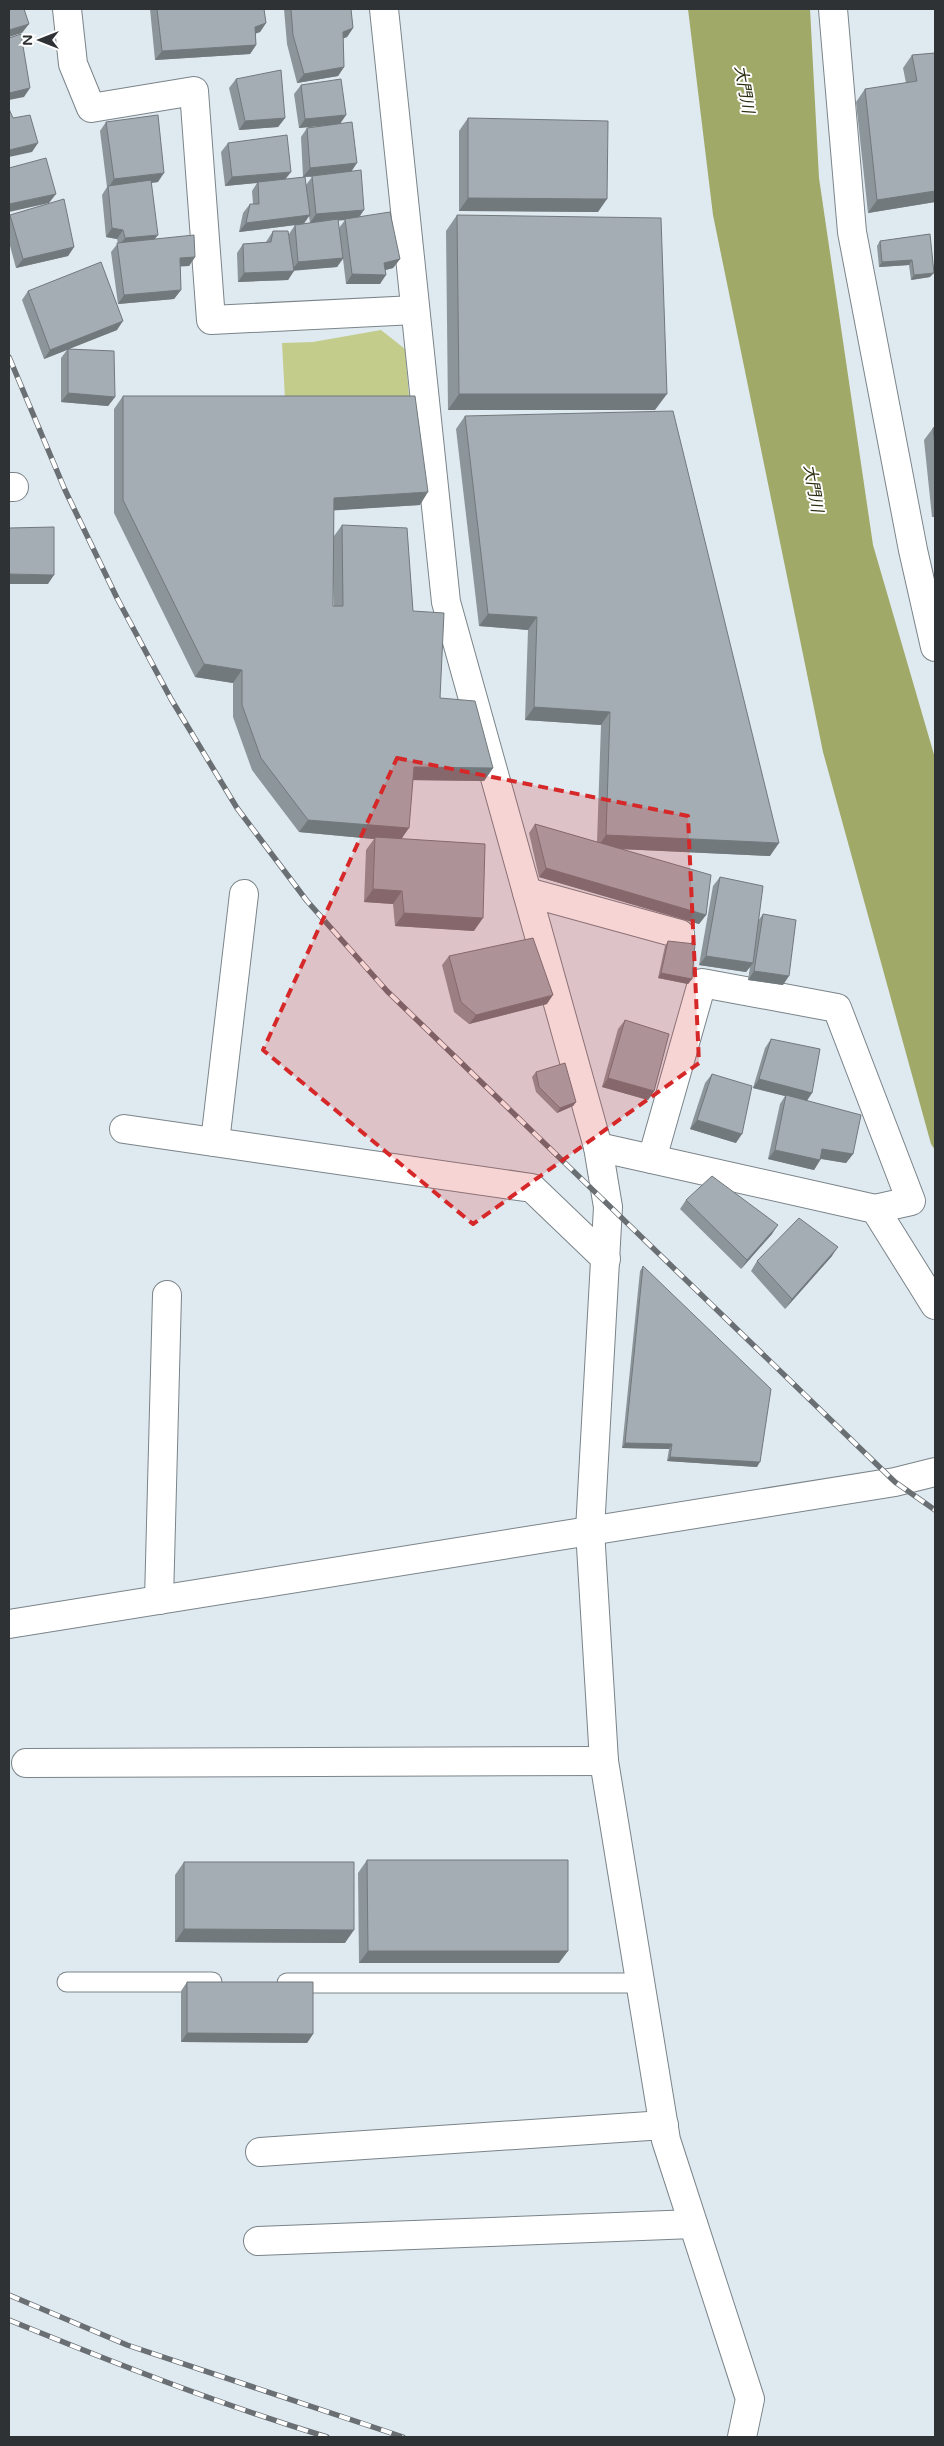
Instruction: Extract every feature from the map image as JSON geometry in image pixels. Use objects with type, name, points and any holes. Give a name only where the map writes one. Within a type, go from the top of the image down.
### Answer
[{"type":"street","points":[[67,9],[73,64],[91,108],[194,91],[211,320],[416,310]]},
{"type":"street","points":[[384,9],[446,602],[598,1147],[608,1208],[590,1530],[604,1761],[666,2140],[750,2399],[742,2437]]},
{"type":"street","points":[[832,9],[852,232],[924,548],[935,647]]},
{"type":"street","points":[[527,892],[680,934]]},
{"type":"street","points":[[215,1142],[244,894]]},
{"type":"street","points":[[598,1147],[875,1209],[911,1201],[837,1008],[702,983],[652,1159]]},
{"type":"street","points":[[124,1129],[532,1188],[606,1259]]},
{"type":"street","points":[[875,1209],[935,1305]]},
{"type":"street","points":[[159,1600],[168,1295]]},
{"type":"street","points":[[9,1624],[285,1582],[590,1530],[896,1482],[935,1472]]},
{"type":"street","points":[[26,1763],[604,1761]]},
{"type":"street","points":[[260,2152],[664,2125]]},
{"type":"street","points":[[258,2241],[693,2224]]},
{"type":"lane","points":[[67,1982],[226,1982]]},
{"type":"lane","points":[[265,1982],[641,1983]]},
{"type":"highlighted area","points":[[397,758],[688,816],[699,1063],[473,1224],[263,1050]]},
{"type":"shaded area","points":[[381,330],[405,349],[409,397],[285,399],[282,343],[313,342]]},
{"type":"water","name":"大門川","points":[[688,9],[810,9],[819,178],[873,545],[935,758],[935,1150],[931,1144],[823,752],[713,215]]},
{"type":"building","points":[[9,9],[24,9],[29,24],[9,30]]},
{"type":"building","points":[[157,9],[264,9],[266,23],[255,27],[256,45],[162,51]]},
{"type":"building","points":[[291,9],[351,9],[353,28],[343,32],[344,67],[304,74],[293,35]]},
{"type":"building","points":[[21,34],[30,88],[9,93],[9,38]]},
{"type":"building","points":[[935,53],[935,191],[877,200],[865,89],[917,81],[912,55]]},
{"type":"building","points":[[281,70],[285,118],[245,121],[236,79]]},
{"type":"building","points":[[341,79],[346,115],[305,119],[301,85]]},
{"type":"building","points":[[9,109],[13,118],[30,115],[38,143],[9,150]]},
{"type":"building","points":[[158,115],[164,173],[114,179],[106,122]]},
{"type":"building","points":[[468,118],[608,121],[607,199],[468,198]]},
{"type":"building","points":[[352,122],[357,163],[310,168],[307,128]]},
{"type":"building","points":[[287,135],[291,172],[232,177],[228,143]]},
{"type":"building","points":[[46,158],[56,194],[9,204],[9,168]]},
{"type":"building","points":[[361,170],[364,210],[316,214],[312,176]]},
{"type":"building","points":[[305,177],[310,215],[246,223],[250,204],[259,204],[258,182]]},
{"type":"building","points":[[151,180],[158,235],[125,238],[123,230],[112,228],[108,186]]},
{"type":"building","points":[[64,199],[74,247],[23,259],[10,215]]},
{"type":"building","points":[[390,212],[400,259],[384,263],[386,275],[352,274],[345,219]]},
{"type":"building","points":[[457,215],[661,218],[667,394],[459,394]]},
{"type":"building","points":[[338,219],[343,258],[298,262],[295,225]]},
{"type":"building","points":[[273,231],[288,231],[294,271],[244,273],[243,244],[271,242]]},
{"type":"building","points":[[930,234],[934,273],[914,275],[912,260],[882,262],[880,241]]},
{"type":"building","points":[[194,235],[195,257],[180,258],[181,290],[124,295],[117,243]]},
{"type":"building","points":[[101,262],[123,321],[50,350],[28,291]]},
{"type":"building","points":[[68,349],[114,351],[115,397],[68,393]]},
{"type":"building","points":[[123,396],[415,396],[428,492],[334,498],[333,606],[343,606],[342,525],[407,528],[413,611],[444,613],[440,698],[475,701],[493,768],[414,767],[409,828],[308,820],[261,758],[242,705],[242,670],[204,664],[123,500]]},
{"type":"building","points":[[673,411],[779,843],[606,835],[610,712],[534,707],[537,617],[488,614],[465,416]]},
{"type":"building","points":[[935,427],[935,446],[933,428]]},
{"type":"building","points":[[54,527],[54,575],[9,574],[9,528]]},
{"type":"building","points":[[535,824],[711,875],[706,915],[546,868]]},
{"type":"building","points":[[375,837],[485,844],[483,918],[404,913],[402,891],[373,889]]},
{"type":"building","points":[[720,877],[763,886],[753,963],[706,956]]},
{"type":"building","points":[[763,914],[796,920],[789,976],[754,971]]},
{"type":"building","points":[[533,938],[553,995],[476,1015],[461,1002],[449,956]]},
{"type":"building","points":[[668,941],[695,944],[692,979],[661,973]]},
{"type":"building","points":[[625,1020],[669,1034],[654,1091],[608,1078]]},
{"type":"building","points":[[771,1039],[820,1049],[812,1093],[759,1079]]},
{"type":"building","points":[[565,1063],[576,1102],[560,1108],[539,1087],[536,1072]]},
{"type":"building","points":[[712,1074],[752,1086],[742,1134],[697,1120]]},
{"type":"building","points":[[786,1095],[861,1115],[853,1154],[822,1149],[820,1160],[775,1150]]},
{"type":"building","points":[[712,1176],[778,1225],[747,1260],[686,1200]]},
{"type":"building","points":[[799,1218],[838,1247],[792,1299],[757,1261]]},
{"type":"building","points":[[643,1266],[771,1389],[760,1462],[670,1457],[672,1444],[625,1443]]},
{"type":"building","points":[[367,1860],[568,1860],[568,1951],[368,1951]]},
{"type":"building","points":[[184,1862],[354,1862],[354,1930],[184,1929]]},
{"type":"building","points":[[187,1982],[313,1982],[313,2034],[187,2033]]},
{"type":"railway","points":[[9,357],[65,490],[117,598],[171,699],[237,808],[307,901],[387,991],[895,1482],[935,1510]]},
{"type":"railway","points":[[9,2295],[127,2345],[403,2437]]},
{"type":"railway","points":[[9,2320],[167,2382],[327,2437]]}]
